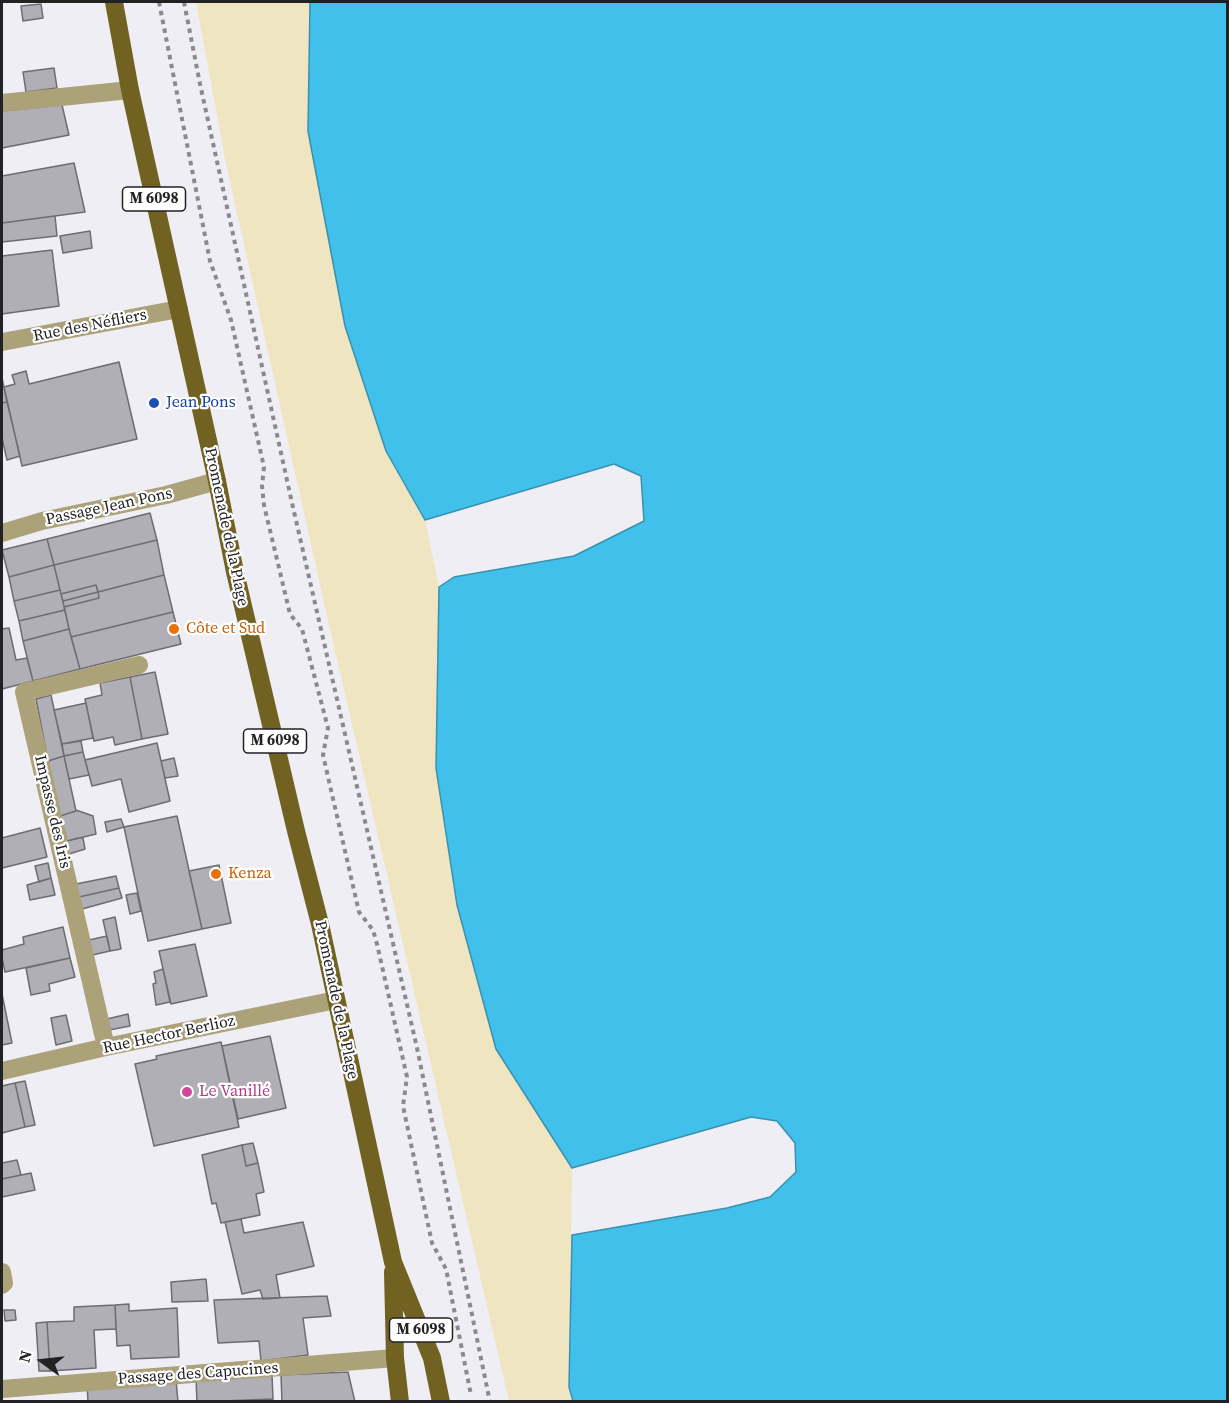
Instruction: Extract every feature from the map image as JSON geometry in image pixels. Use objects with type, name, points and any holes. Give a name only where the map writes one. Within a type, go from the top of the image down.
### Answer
[{"type":"main road","name":"Promenade de la Plage","points":[[114,2],[129,90],[217,481],[235,572],[320,924],[393,1262],[432,1358],[441,1401]]},
{"type":"main road","name":"Promenade de la Plage","points":[[393,1262],[394,1358],[400,1401]]},
{"type":"street","points":[[2,103],[129,90]]},
{"type":"street","name":"Rue des Néfliers","points":[[2,342],[179,309]]},
{"type":"street","name":"Passage Jean Pons","points":[[2,533],[42,521],[166,495],[217,481]]},
{"type":"street","name":"Impasse des Iris","points":[[106,1047],[24,692],[139,665]]},
{"type":"street","name":"Rue Hector Berlioz","points":[[2,1071],[106,1047],[336,1000]]},
{"type":"street","name":"Passage des Capucines","points":[[2,1389],[394,1358]]},
{"type":"path","points":[[159,2],[210,261],[231,320],[264,467],[262,486],[264,505],[290,614],[302,629],[328,728],[323,754],[359,912],[373,930],[377,944],[406,1077],[403,1106],[432,1243],[446,1269],[471,1391],[471,1401]]},
{"type":"path","points":[[184,2],[292,503],[417,1048],[490,1401]]},
{"type":"sand","points":[[196,2],[310,2],[308,131],[386,451],[425,520],[439,587],[436,768],[457,905],[496,1049],[572,1168],[569,1387],[573,1401],[509,1401],[326,612],[225,159]]},
{"type":"water","points":[[310,2],[1227,2],[1227,1401],[573,1401],[569,1387],[572,1235],[727,1208],[770,1197],[796,1172],[795,1143],[777,1121],[751,1117],[572,1168],[496,1049],[457,905],[436,768],[439,587],[454,577],[574,556],[644,521],[641,476],[614,464],[425,520],[386,451],[345,326],[308,131]]},
{"type":"building","points":[[41,4],[43,18],[23,21],[21,6]]},
{"type":"building","points":[[54,68],[57,88],[26,92],[23,72]]},
{"type":"building","points":[[62,105],[69,135],[2,148],[2,111]]},
{"type":"building","points":[[74,163],[85,212],[2,223],[2,176]]},
{"type":"building","points":[[55,216],[57,236],[2,242],[2,223]]},
{"type":"building","points":[[90,231],[92,248],[63,253],[60,236]]},
{"type":"building","points":[[52,250],[59,306],[2,314],[2,256]]},
{"type":"building","points":[[119,362],[137,439],[22,466],[4,387],[15,384],[12,375],[26,371],[29,384]]},
{"type":"building","points":[[2,378],[7,402],[2,403]]},
{"type":"building","points":[[7,402],[20,456],[7,460],[2,438],[2,403]]},
{"type":"building","points":[[150,513],[157,540],[54,565],[47,539]]},
{"type":"building","points":[[47,539],[54,565],[9,577],[2,550]]},
{"type":"building","points":[[157,540],[164,575],[98,592],[96,585],[61,594],[54,565]]},
{"type":"building","points":[[54,565],[60,590],[14,601],[9,577]]},
{"type":"building","points":[[164,575],[173,612],[71,637],[64,607],[99,598],[98,592]]},
{"type":"building","points":[[96,585],[98,592],[63,601],[61,594]]},
{"type":"building","points":[[60,590],[65,610],[19,621],[14,601]]},
{"type":"building","points":[[98,592],[99,598],[64,607],[63,601]]},
{"type":"building","points":[[65,610],[69,629],[23,641],[19,621]]},
{"type":"building","points":[[173,612],[181,644],[80,669],[71,637]]},
{"type":"building","points":[[9,628],[16,660],[27,658],[33,681],[2,689],[2,629]]},
{"type":"building","points":[[69,629],[80,669],[33,681],[23,641]]},
{"type":"building","points":[[155,672],[168,734],[142,739],[130,677]]},
{"type":"building","points":[[130,677],[142,739],[115,745],[113,737],[94,741],[85,699],[102,695],[100,683]]},
{"type":"building","points":[[51,695],[64,756],[48,761],[36,699]]},
{"type":"building","points":[[86,703],[93,738],[62,744],[54,710]]},
{"type":"building","points":[[81,741],[83,752],[64,756],[62,744]]},
{"type":"building","points":[[157,743],[170,801],[129,812],[121,779],[92,786],[85,760]]},
{"type":"building","points":[[83,752],[89,775],[69,779],[64,756]]},
{"type":"building","points":[[64,756],[76,811],[60,816],[48,761]]},
{"type":"building","points":[[174,758],[178,776],[165,778],[161,761]]},
{"type":"building","points":[[76,810],[93,816],[96,834],[67,841],[60,816]]},
{"type":"building","points":[[177,816],[202,929],[148,941],[124,827]]},
{"type":"building","points":[[121,819],[124,827],[107,832],[105,822]]},
{"type":"building","points":[[40,828],[47,857],[2,868],[2,838]]},
{"type":"building","points":[[83,838],[85,849],[69,854],[67,841]]},
{"type":"building","points":[[48,863],[51,878],[39,882],[35,866]]},
{"type":"building","points":[[219,865],[231,923],[202,929],[189,871]]},
{"type":"building","points":[[116,876],[119,888],[79,897],[76,884]]},
{"type":"building","points":[[51,878],[55,895],[30,900],[27,885]]},
{"type":"building","points":[[119,888],[122,898],[82,909],[79,897]]},
{"type":"building","points":[[137,893],[141,911],[130,914],[126,895]]},
{"type":"building","points":[[115,917],[121,949],[110,951],[103,920]]},
{"type":"building","points":[[63,927],[70,958],[5,972],[2,950],[24,944],[23,937]]},
{"type":"building","points":[[107,936],[110,951],[92,955],[89,940]]},
{"type":"building","points":[[195,944],[207,996],[171,1004],[159,951]]},
{"type":"building","points":[[70,958],[75,977],[49,984],[50,991],[31,995],[26,968]]},
{"type":"building","points":[[163,969],[170,1002],[156,1005],[154,972]]},
{"type":"building","points":[[2,994],[12,1043],[2,1045]]},
{"type":"building","points":[[128,1014],[130,1026],[109,1030],[107,1019]]},
{"type":"building","points":[[66,1015],[72,1041],[56,1045],[51,1018]]},
{"type":"building","points":[[270,1036],[286,1108],[238,1119],[222,1046]]},
{"type":"building","name":"Le Vanillé","points":[[221,1042],[239,1127],[154,1146],[135,1064],[157,1059],[156,1056]]},
{"type":"building","points":[[25,1081],[35,1125],[25,1127],[15,1083]]},
{"type":"building","points":[[15,1083],[25,1127],[2,1133],[2,1086]]},
{"type":"building","points":[[253,1143],[258,1163],[246,1166],[242,1145]]},
{"type":"building","points":[[242,1145],[246,1166],[258,1163],[264,1192],[256,1194],[260,1215],[221,1223],[216,1203],[212,1204],[202,1155]]},
{"type":"building","points":[[17,1160],[21,1175],[2,1179],[2,1163]]},
{"type":"building","points":[[31,1173],[35,1190],[2,1197],[2,1179]]},
{"type":"building","points":[[241,1219],[244,1233],[303,1222],[314,1266],[276,1275],[280,1298],[263,1299],[260,1290],[242,1294],[225,1222]]},
{"type":"building","points":[[206,1279],[208,1301],[172,1302],[171,1282]]},
{"type":"building","points":[[327,1296],[331,1316],[303,1318],[308,1355],[261,1361],[259,1341],[218,1343],[214,1300]]},
{"type":"building","points":[[129,1304],[129,1311],[177,1308],[179,1357],[131,1359],[130,1345],[117,1346],[115,1305]]},
{"type":"building","points":[[115,1305],[116,1329],[94,1330],[96,1368],[50,1371],[47,1322],[74,1321],[74,1307]]},
{"type":"building","points":[[4,1310],[15,1310],[16,1320],[5,1321]]},
{"type":"building","points":[[47,1322],[50,1371],[39,1371],[36,1323]]},
{"type":"building","points":[[348,1372],[355,1402],[282,1402],[281,1375]]},
{"type":"building","points":[[272,1375],[273,1399],[197,1402],[196,1379]]},
{"type":"building","points":[[176,1380],[178,1402],[88,1402],[87,1384]]},
{"type":"building","points":[[273,1399],[273,1402],[222,1402]]},
{"type":"place","name":"Jean Pons","points":[[154,403]]},
{"type":"place","name":"Côte et Sud","points":[[174,629]]},
{"type":"place","name":"Kenza","points":[[216,874]]},
{"type":"place","name":"Le Vanillé","points":[[187,1092]]}]
